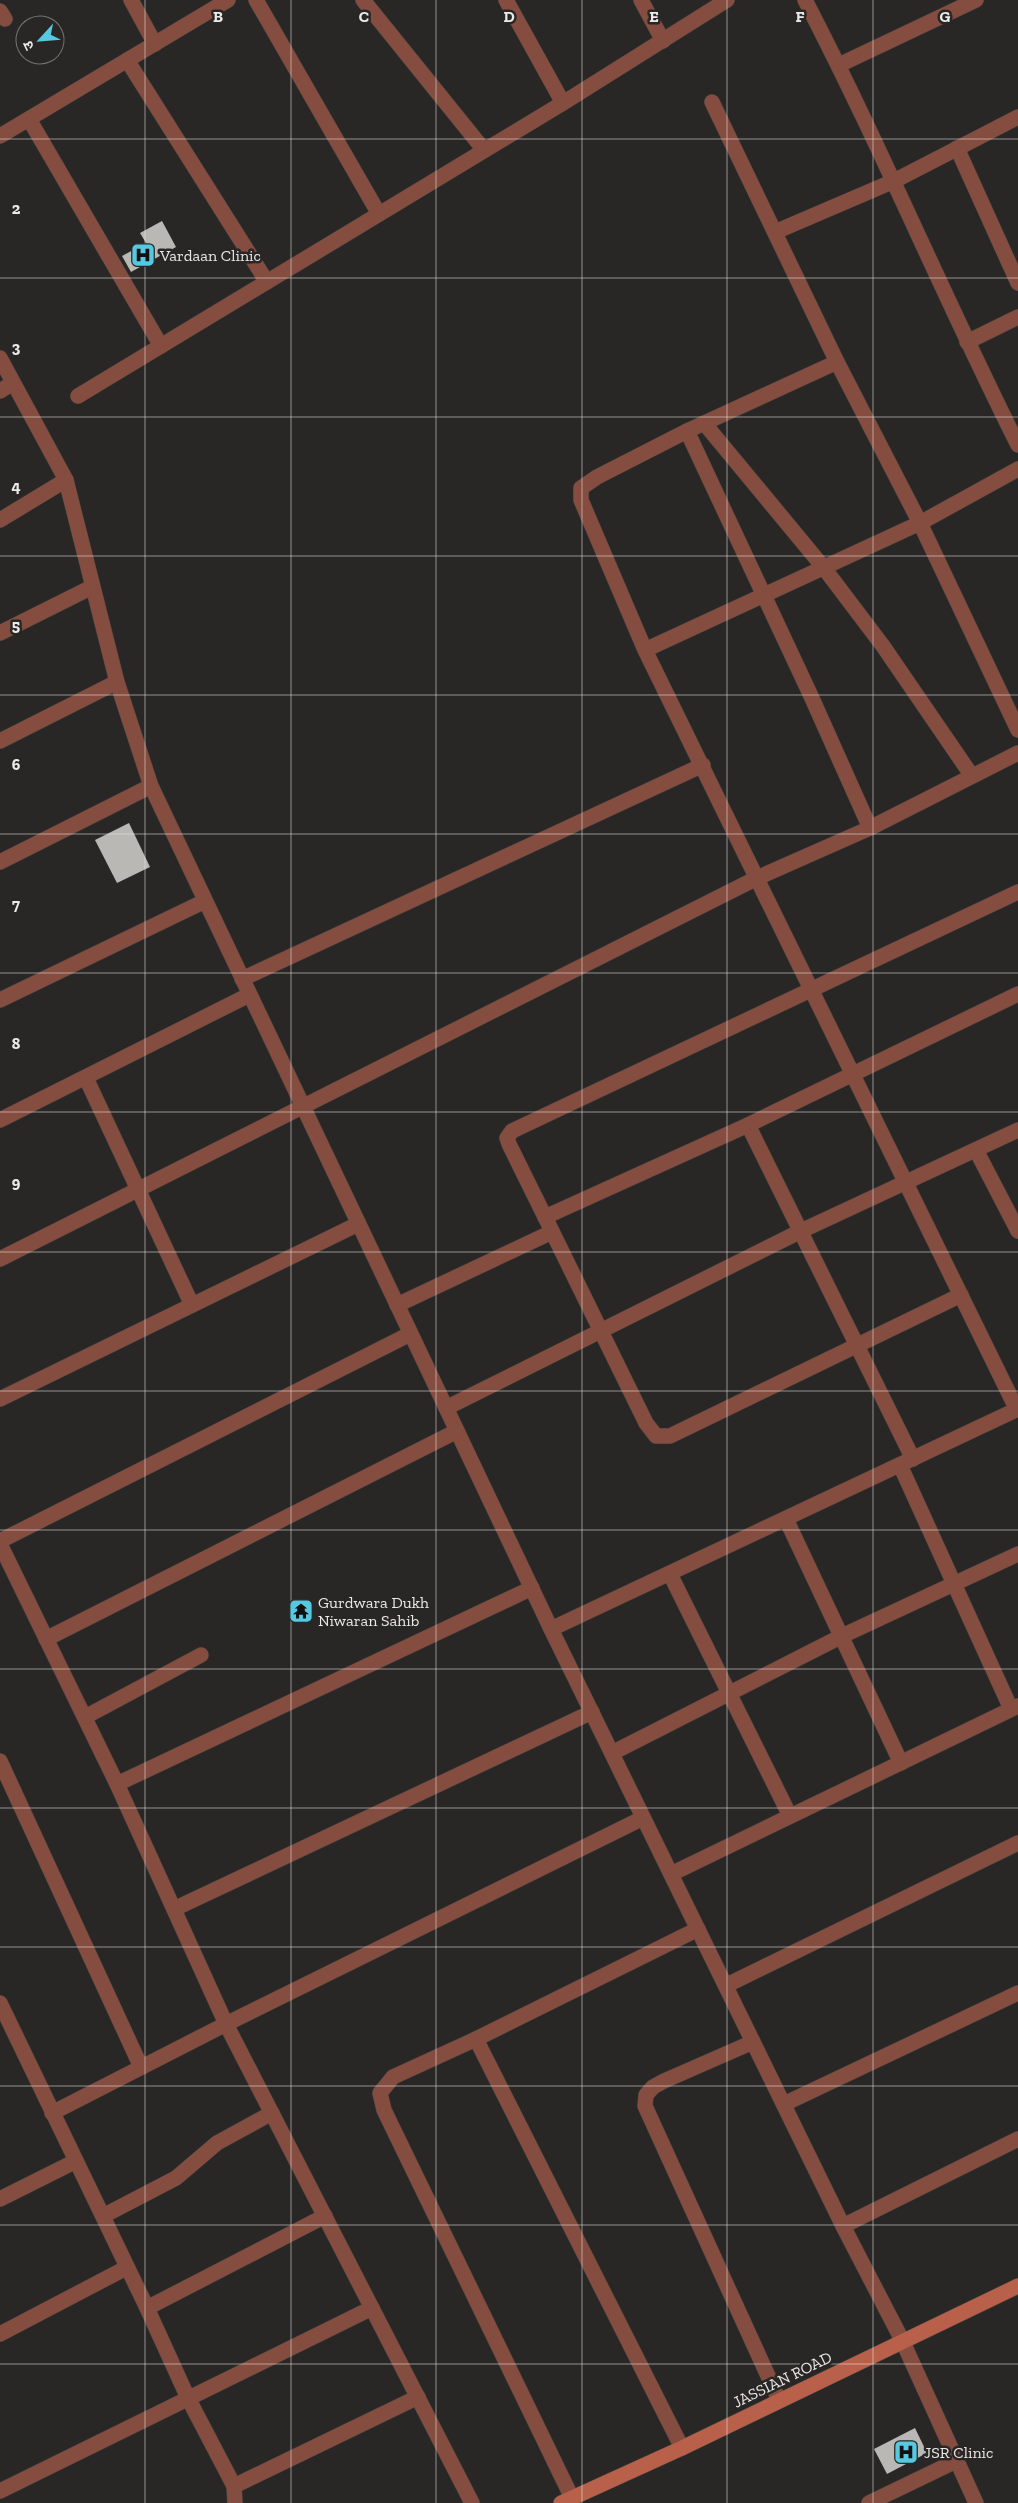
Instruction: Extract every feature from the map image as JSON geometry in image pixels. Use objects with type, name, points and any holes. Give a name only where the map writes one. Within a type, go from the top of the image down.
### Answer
[{"type":"street","points":[[131,0],[155,44]]},
{"type":"street","points":[[0,136],[228,0]]},
{"type":"street","points":[[256,0],[379,214]]},
{"type":"street","points":[[363,0],[484,150]]},
{"type":"street","points":[[506,0],[563,103]]},
{"type":"street","points":[[640,0],[663,41]]},
{"type":"street","points":[[78,396],[563,103],[727,0]]},
{"type":"street","points":[[805,0],[839,64],[967,342],[1018,445]]},
{"type":"street","points":[[839,64],[976,0]]},
{"type":"street","points":[[127,60],[267,282]]},
{"type":"street","points":[[712,102],[837,362],[920,523],[1018,730]]},
{"type":"street","points":[[775,232],[894,181],[1018,117]]},
{"type":"street","points":[[29,119],[161,346]]},
{"type":"street","points":[[958,148],[1018,283]]},
{"type":"street","points":[[967,342],[1018,317]]},
{"type":"street","points":[[0,358],[6,387],[66,480],[117,682],[151,786],[551,1629],[670,1874],[727,1985],[843,2226],[902,2340],[976,2503]]},
{"type":"street","points":[[837,362],[687,430],[597,477],[581,488],[580,500],[646,650],[961,1295],[1015,1411],[1018,1427]]},
{"type":"street","points":[[704,423],[824,568],[883,646],[972,776]]},
{"type":"street","points":[[687,430],[765,596],[870,828]]},
{"type":"street","points":[[646,650],[920,523],[1018,469]]},
{"type":"street","points":[[0,520],[66,480]]},
{"type":"street","points":[[0,633],[92,587]]},
{"type":"street","points":[[0,741],[117,682]]},
{"type":"street","points":[[0,1259],[757,878],[870,828],[1018,753]]},
{"type":"street","points":[[242,978],[702,765]]},
{"type":"street","points":[[0,862],[151,786]]},
{"type":"street","points":[[961,1295],[670,1436],[656,1436],[646,1423],[507,1138],[512,1131],[1018,892]]},
{"type":"street","points":[[0,1000],[205,901]]},
{"type":"street","points":[[545,1217],[748,1125],[1018,994]]},
{"type":"street","points":[[0,1120],[249,995]]},
{"type":"street","points":[[86,1078],[192,1305]]},
{"type":"street","points":[[670,1874],[1014,1708],[954,1584],[857,1345],[748,1125]]},
{"type":"street","points":[[446,1408],[600,1329],[801,1231],[1018,1130]]},
{"type":"street","points":[[976,1150],[1018,1232]]},
{"type":"street","points":[[0,1399],[358,1224]]},
{"type":"street","points":[[396,1305],[552,1232]]},
{"type":"street","points":[[410,1334],[0,1542],[117,1784],[226,2024],[472,2503]]},
{"type":"street","points":[[551,1629],[1015,1411]]},
{"type":"street","points":[[46,1639],[457,1431]]},
{"type":"street","points":[[786,1519],[901,1762]]},
{"type":"street","points":[[612,1753],[842,1636],[1018,1554]]},
{"type":"street","points":[[670,1574],[790,1816]]},
{"type":"street","points":[[117,1784],[532,1588]]},
{"type":"street","points":[[85,1717],[202,1654]]},
{"type":"street","points":[[174,1909],[592,1712]]},
{"type":"street","points":[[0,1760],[141,2068]]},
{"type":"street","points":[[52,2112],[643,1818]]},
{"type":"street","points":[[727,1985],[1018,1843]]},
{"type":"street","points":[[567,2500],[379,2098],[382,2088],[393,2077],[476,2039],[698,1929]]},
{"type":"street","points":[[784,2104],[1018,1993]]},
{"type":"street","points":[[1,2006],[147,2308],[188,2398],[234,2486],[235,2503]]},
{"type":"street","points":[[476,2039],[682,2448]]},
{"type":"street","points":[[753,2042],[659,2083],[646,2095],[645,2106],[779,2400]]},
{"type":"street","points":[[103,2216],[170,2182],[194,2165],[217,2143],[272,2113]]},
{"type":"street","points":[[843,2226],[1018,2139]]},
{"type":"street","points":[[0,2199],[76,2162]]},
{"type":"street","points":[[147,2308],[325,2216]]},
{"type":"street","points":[[0,2334],[126,2268]]},
{"type":"street","name":"JASSIAN ROAD","points":[[567,2500],[682,2448],[902,2340],[1018,2286]]},
{"type":"street","points":[[0,2491],[372,2308]]},
{"type":"street","points":[[234,2486],[418,2397]]},
{"type":"street","points":[[870,2503],[956,2461]]},
{"type":"building","points":[[162,221],[176,247],[131,272],[122,256],[146,243],[140,233]]},
{"type":"building","points":[[129,823],[150,867],[117,883],[95,840]]},
{"type":"building","points":[[915,2428],[927,2453],[887,2474],[874,2449]]},
{"type":"place","name":"Vardaan Clinic","points":[[143,255]]},
{"type":"place","name":"Gurdwara Dukh Niwaran Sahib","points":[[301,1611]]},
{"type":"place","name":"JSR Clinic","points":[[906,2452]]}]
